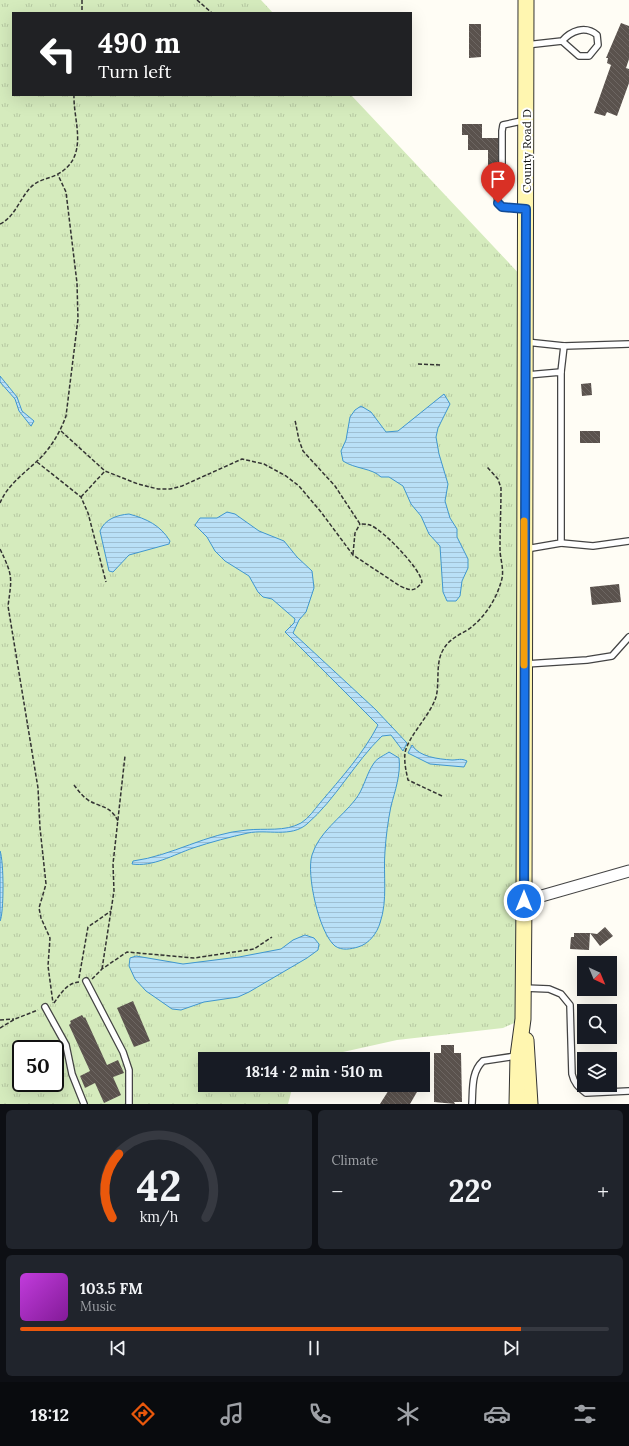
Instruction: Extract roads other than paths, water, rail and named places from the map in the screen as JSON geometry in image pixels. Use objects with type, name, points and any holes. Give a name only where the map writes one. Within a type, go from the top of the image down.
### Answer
[{"type":"main road","name":"County Road D","points":[[522,1019],[524,901],[526,0]]},
{"type":"main road","points":[[517,1104],[518,1056],[522,1019]]},
{"type":"main road","points":[[522,1019],[528,1052],[530,1104]]},
{"type":"street","points":[[524,901],[629,871]]},
{"type":"lane","points":[[526,45],[562,41],[570,32],[584,29],[597,35],[598,45],[589,56],[579,56],[562,41]]},
{"type":"lane","points":[[526,120],[504,125],[502,131],[502,170],[497,196],[498,203],[502,207],[526,209]]},
{"type":"lane","points":[[526,342],[564,346],[629,344]]},
{"type":"lane","points":[[561,543],[561,372],[564,346]]},
{"type":"lane","points":[[526,375],[561,372]]},
{"type":"lane","points":[[524,550],[561,543],[593,546],[629,541]]},
{"type":"lane","points":[[524,664],[587,660],[612,656],[629,637]]},
{"type":"lane","points":[[86,981],[123,1052],[129,1070],[129,1104]]},
{"type":"lane","points":[[523,988],[549,989],[561,994],[570,1005],[572,1074],[574,1083],[586,1093],[629,1091]]},
{"type":"lane","points":[[45,1007],[66,1044],[72,1074],[84,1104]]},
{"type":"lane","points":[[472,1104],[475,1072],[479,1065],[483,1061],[518,1056]]},
{"type":"water","points":[[0,376],[17,397],[22,411],[34,421],[31,426],[19,411],[15,399],[0,382]]},
{"type":"water","points":[[444,394],[450,404],[438,428],[436,437],[439,454],[448,484],[445,501],[450,518],[457,529],[457,537],[468,559],[468,568],[462,581],[460,596],[456,601],[447,601],[443,592],[440,546],[429,534],[421,516],[411,504],[403,486],[389,477],[381,477],[373,472],[348,464],[343,461],[341,451],[346,440],[350,417],[355,410],[361,406],[371,412],[386,432],[398,431]]},
{"type":"water","points":[[227,512],[235,514],[259,531],[284,541],[297,557],[312,571],[314,588],[306,612],[299,620],[293,633],[375,709],[407,743],[403,751],[391,735],[382,736],[363,757],[327,804],[301,828],[286,832],[248,833],[200,846],[163,860],[148,864],[132,864],[133,861],[162,854],[218,835],[247,830],[282,829],[301,823],[311,814],[351,766],[366,746],[378,725],[285,632],[294,623],[295,619],[272,599],[263,597],[258,592],[249,576],[225,561],[215,551],[207,537],[195,525],[200,518],[217,518]]},
{"type":"water","points":[[129,514],[152,523],[166,535],[170,541],[169,544],[129,555],[113,572],[109,571],[100,531],[105,523],[112,518]]},
{"type":"water","points":[[412,745],[419,752],[429,757],[452,760],[461,759],[467,761],[464,767],[430,764],[408,753]]},
{"type":"water","points":[[389,752],[399,758],[399,770],[391,806],[387,834],[385,896],[380,923],[372,938],[362,946],[341,949],[335,946],[329,939],[319,917],[312,889],[312,855],[315,847],[325,832],[358,796],[375,761]]},
{"type":"water","points":[[0,851],[3,887],[0,921]]},
{"type":"water","points":[[305,935],[314,938],[319,944],[318,950],[307,958],[238,997],[204,1002],[181,1010],[172,1009],[146,991],[135,979],[129,966],[130,958],[136,956],[183,964],[239,957],[281,949],[293,940]]}]
